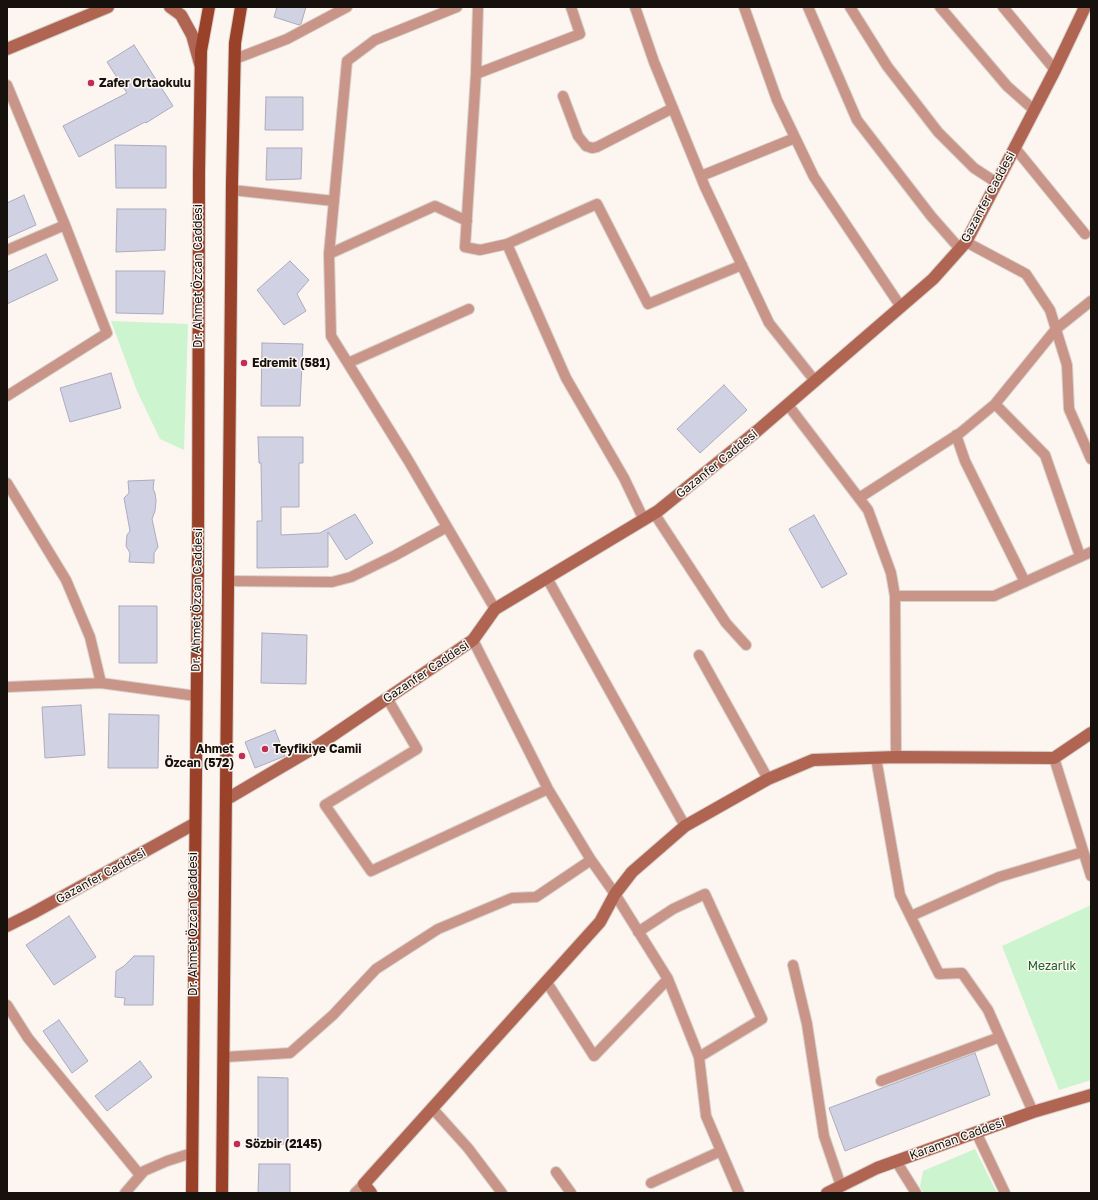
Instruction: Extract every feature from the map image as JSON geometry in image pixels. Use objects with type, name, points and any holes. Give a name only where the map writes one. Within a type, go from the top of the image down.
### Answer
[{"type":"main road","name":"Dr. Ahmet Özcan Caddesi","points":[[192,1193],[198,172],[202,51],[209,7]]},
{"type":"main road","points":[[222,1193],[225,1057],[232,190],[235,59],[241,7]]},
{"type":"street","points":[[7,49],[108,7]]},
{"type":"street","points":[[170,7],[181,15],[192,35],[201,70]]},
{"type":"street","points":[[235,59],[287,39],[347,7]]},
{"type":"street","points":[[457,7],[375,40],[347,61],[329,254],[331,336],[495,609]]},
{"type":"street","points":[[478,7],[476,74],[465,247],[480,250],[507,244],[597,204],[648,304],[742,265]]},
{"type":"street","points":[[476,74],[580,34],[571,7]]},
{"type":"street","points":[[635,7],[700,176],[769,323],[815,381]]},
{"type":"street","points":[[744,7],[777,100],[814,177],[901,307]]},
{"type":"street","points":[[808,7],[857,120],[931,216],[963,246],[1026,274],[1050,310],[1067,365],[1069,409],[1091,459]]},
{"type":"street","points":[[850,7],[887,66],[938,132],[974,168],[997,182]]},
{"type":"street","points":[[940,7],[1007,86],[1034,110]]},
{"type":"street","points":[[1003,7],[1055,70]]},
{"type":"street","name":"Gazanfer Caddesi","points":[[227,799],[317,746],[473,640],[495,609],[654,513],[788,405],[933,279],[963,246],[1055,70],[1084,7]]},
{"type":"street","points":[[7,85],[65,226],[106,333],[7,396]]},
{"type":"street","points":[[563,96],[578,136],[586,146],[592,148],[598,148],[673,108]]},
{"type":"street","points":[[700,176],[795,138]]},
{"type":"street","points":[[1015,148],[1085,234]]},
{"type":"street","points":[[232,190],[334,201]]},
{"type":"street","points":[[329,254],[435,206],[467,221]]},
{"type":"street","points":[[7,250],[65,226]]},
{"type":"street","points":[[507,244],[566,378],[624,478],[644,520]]},
{"type":"street","points":[[859,498],[956,435],[995,404],[1056,329],[1091,301]]},
{"type":"street","points":[[348,363],[469,310]]},
{"type":"street","points":[[995,404],[1045,455],[1080,556]]},
{"type":"street","points":[[788,405],[868,510],[891,573],[895,596],[896,757]]},
{"type":"street","points":[[956,435],[965,460],[1026,582]]},
{"type":"street","points":[[7,483],[66,580],[90,637],[101,683]]},
{"type":"street","points":[[654,513],[726,623],[746,645]]},
{"type":"street","points":[[228,581],[332,582],[351,577],[447,527]]},
{"type":"street","points":[[895,596],[994,596],[1091,552]]},
{"type":"street","points":[[547,578],[685,826]]},
{"type":"street","points":[[473,640],[548,789],[591,860],[615,894],[668,979],[699,1056],[706,1116],[739,1193]]},
{"type":"street","points":[[699,655],[768,779]]},
{"type":"street","points":[[7,687],[101,683],[196,696]]},
{"type":"street","points":[[387,698],[417,749],[325,805],[371,871],[548,789]]},
{"type":"street","points":[[355,1193],[367,1188],[432,1108],[600,922],[615,894],[632,872],[685,826],[768,779],[813,760],[896,757],[1054,758],[1091,734]]},
{"type":"street","points":[[876,758],[900,895],[939,974],[962,973],[988,1010],[1033,1112]]},
{"type":"street","points":[[1054,758],[1091,876]]},
{"type":"street","name":"Gazanfer Caddesi","points":[[7,926],[34,913],[194,824]]},
{"type":"street","points":[[911,916],[999,877],[1083,852]]},
{"type":"street","points":[[225,1057],[290,1053],[333,1015],[376,969],[382,965],[438,930],[512,898],[536,897],[591,860]]},
{"type":"street","points":[[638,932],[673,909],[704,894],[762,1019],[699,1056]]},
{"type":"street","points":[[793,965],[807,1024],[824,1136],[841,1186]]},
{"type":"street","points":[[546,981],[594,1056],[668,979]]},
{"type":"street","points":[[7,1006],[28,1038],[140,1175]]},
{"type":"street","points":[[882,1081],[1000,1036]]},
{"type":"street","name":"Karaman Caddesi","points":[[827,1193],[877,1168],[1033,1112],[1091,1095]]},
{"type":"street","points":[[432,1108],[468,1148],[502,1193]]},
{"type":"street","points":[[976,1132],[1005,1193]]},
{"type":"street","points":[[651,1183],[721,1151]]},
{"type":"street","points":[[125,1193],[144,1171],[192,1154]]},
{"type":"street","points":[[896,1161],[916,1193]]},
{"type":"street","points":[[556,1172],[571,1193]]},
{"type":"green space","points":[[111,321],[188,324],[184,450],[160,439],[137,391]]},
{"type":"green space","name":"Mezarlık","points":[[1091,905],[1091,1080],[1059,1090],[1002,946]]},
{"type":"green space","points":[[975,1149],[997,1193],[924,1193],[920,1187],[923,1171]]},
{"type":"building","points":[[277,7],[306,7],[301,24],[299,25],[274,17]]},
{"type":"building","points":[[134,45],[173,106],[146,123],[145,122],[79,157],[63,126],[127,93],[107,62]]},
{"type":"building","points":[[266,97],[303,97],[303,130],[265,130]]},
{"type":"building","points":[[115,145],[166,146],[166,188],[116,188]]},
{"type":"building","points":[[267,148],[302,148],[301,179],[266,180]]},
{"type":"building","points":[[24,195],[36,225],[7,238],[7,203]]},
{"type":"building","points":[[117,209],[166,209],[165,250],[116,252]]},
{"type":"building","points":[[46,254],[58,280],[7,304],[7,272]]},
{"type":"building","points":[[290,261],[309,280],[297,294],[306,311],[284,325],[257,290]]},
{"type":"building","points":[[116,271],[165,271],[163,314],[116,313]]},
{"type":"building","points":[[262,343],[303,344],[300,406],[261,406]]},
{"type":"building","points":[[111,373],[121,408],[70,422],[60,388]]},
{"type":"building","points":[[724,385],[747,410],[700,453],[677,429]]},
{"type":"building","points":[[258,437],[303,437],[303,463],[299,463],[299,507],[281,507],[281,535],[320,533],[355,514],[373,543],[346,560],[328,532],[328,567],[257,568],[257,521],[262,521],[261,463],[259,463]]},
{"type":"building","points":[[154,480],[153,489],[156,501],[152,519],[158,547],[154,553],[154,563],[129,562],[130,553],[126,546],[127,535],[130,531],[124,498],[129,493],[128,481]]},
{"type":"building","points":[[814,515],[847,574],[822,588],[789,529]]},
{"type":"building","points":[[119,606],[157,606],[157,663],[119,663]]},
{"type":"building","points":[[262,633],[307,635],[306,684],[261,683]]},
{"type":"building","points":[[81,705],[85,755],[45,758],[42,707]]},
{"type":"building","points":[[109,714],[159,715],[158,768],[108,768]]},
{"type":"building","name":"Teyfikiye Camii","points":[[275,730],[285,756],[255,768],[245,742]]},
{"type":"building","points":[[69,916],[96,957],[54,985],[26,945]]},
{"type":"building","points":[[134,956],[154,956],[153,1005],[124,1005],[125,998],[115,997],[116,971],[124,966]]},
{"type":"building","points":[[59,1020],[88,1061],[72,1073],[43,1031]]},
{"type":"building","points":[[975,1053],[990,1095],[845,1151],[829,1108]]},
{"type":"building","points":[[140,1061],[152,1077],[107,1111],[95,1096]]},
{"type":"building","points":[[258,1077],[288,1078],[288,1144],[258,1144]]},
{"type":"building","points":[[259,1164],[290,1164],[290,1193],[258,1193]]},
{"type":"place","name":"Zafer Ortaokulu","points":[[91,83]]},
{"type":"place","name":"Edremit (581)","points":[[244,363]]},
{"type":"place","name":"Teyfikiye Camii","points":[[265,749]]},
{"type":"place","name":"Ahmet Özcan (572)","points":[[242,756]]},
{"type":"place","name":"Sözbir (2145)","points":[[237,1144]]}]
